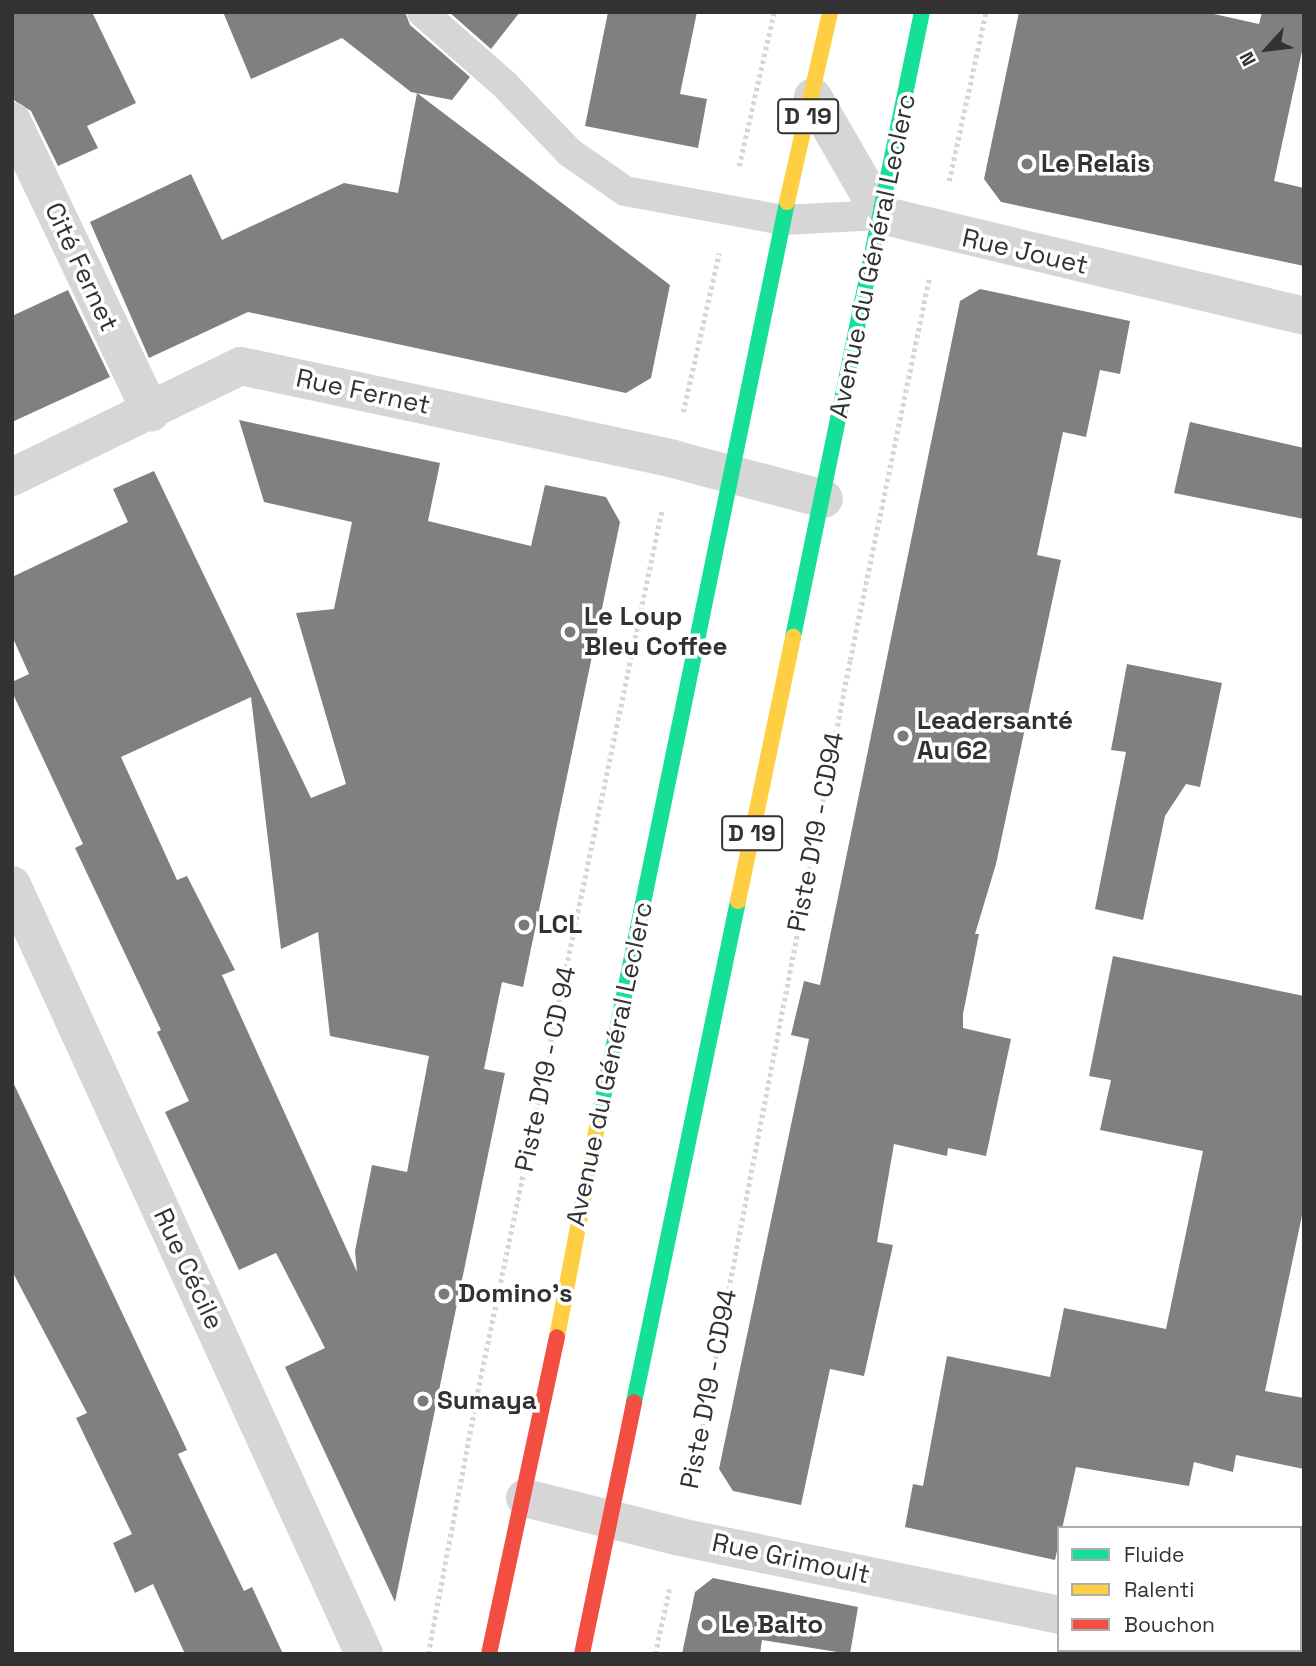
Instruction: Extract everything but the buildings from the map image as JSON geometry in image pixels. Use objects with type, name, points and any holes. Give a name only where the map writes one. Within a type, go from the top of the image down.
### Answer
[{"type":"main road","name":"Avenue du Général Leclerc","points":[[489,1654],[524,1498],[783,220],[813,97],[830,12]]},
{"type":"main road","name":"Avenue du Général Leclerc","points":[[582,1654],[824,499],[922,12]]},
{"type":"street","points":[[813,97],[881,215]]},
{"type":"street","name":"Cité Fernet","points":[[12,121],[150,413]]},
{"type":"street","name":"Rue Jouet","points":[[881,215],[938,232],[1304,316]]},
{"type":"street","name":"Rue Fernet","points":[[12,477],[150,413],[241,366],[732,475]]},
{"type":"street","points":[[732,475],[824,499]]},
{"type":"street","name":"Rue Cécile","points":[[12,885],[364,1654]]},
{"type":"street","name":"Rue Grimoult","points":[[524,1498],[681,1536],[1057,1615]]},
{"type":"street","points":[[1302,1654],[1304,1646]]},
{"type":"lane","points":[[422,12],[505,85],[569,152],[625,191],[783,220],[881,215]]},
{"type":"path","name":"Piste D19 - CD94","points":[[655,1654],[681,1536],[850,660],[986,12]]},
{"type":"path","name":"Piste D19 - CD 94","points":[[428,1654],[476,1399],[664,499]]},
{"type":"traffic: fast","points":[[793,637],[922,12]]},
{"type":"traffic: fast","points":[[597,1127],[787,202]]},
{"type":"traffic: fast","points":[[634,1402],[738,901]]},
{"type":"traffic: slow","points":[[787,202],[830,12]]},
{"type":"traffic: slow","points":[[738,901],[793,637]]},
{"type":"traffic: slow","points":[[557,1337],[597,1127]]},
{"type":"traffic: jam","points":[[489,1654],[557,1337]]},
{"type":"traffic: jam","points":[[582,1654],[634,1402]]},
{"type":"place","name":"Le Relais","points":[[1027,164]]},
{"type":"place","name":"Le Loup Bleu Coffee","points":[[570,632]]},
{"type":"place","name":"Leadersanté Au 62","points":[[903,736]]},
{"type":"place","name":"LCL","points":[[524,925]]},
{"type":"place","name":"Domino's","points":[[444,1294]]},
{"type":"place","name":"Sumaya","points":[[423,1401]]},
{"type":"place","name":"Le Balto","points":[[707,1625]]}]
